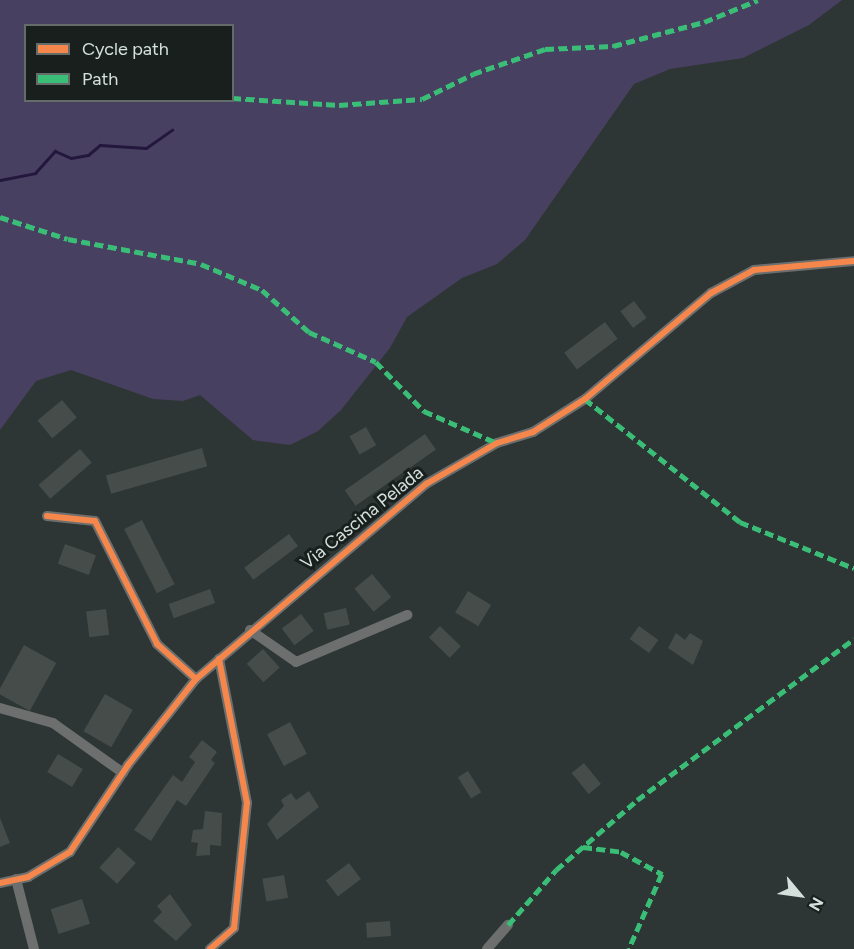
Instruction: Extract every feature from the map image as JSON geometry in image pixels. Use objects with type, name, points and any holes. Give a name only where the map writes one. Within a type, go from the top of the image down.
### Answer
[{"type":"street","name":"Via Cascina Pelada","points":[[0,883],[22,878],[70,852],[123,773],[196,679],[250,630],[426,484],[497,443],[533,432],[585,399],[711,293],[754,270],[854,261]]},
{"type":"street","points":[[47,516],[95,521],[157,644],[196,679]]},
{"type":"street","points":[[250,630],[296,662],[407,615]]},
{"type":"street","points":[[210,949],[234,928],[247,803],[219,658]]},
{"type":"street","points":[[0,708],[53,723],[123,773]]},
{"type":"street","points":[[22,878],[34,949]]},
{"type":"street","points":[[487,949],[507,925]]},
{"type":"shaded area","points":[[0,0],[842,0],[809,25],[743,58],[670,69],[634,84],[525,240],[497,264],[462,278],[407,317],[390,348],[341,410],[318,431],[290,445],[253,440],[200,395],[183,401],[153,399],[71,370],[36,381],[0,430]]},
{"type":"building","points":[[634,301],[647,318],[633,328],[620,311]]},
{"type":"building","points":[[605,322],[618,339],[577,369],[564,353]]},
{"type":"building","points":[[62,400],[77,418],[52,438],[37,421]]},
{"type":"building","points":[[366,427],[376,445],[360,455],[349,436]]},
{"type":"building","points":[[425,434],[436,450],[356,506],[345,490]]},
{"type":"building","points":[[202,448],[207,466],[111,494],[106,476]]},
{"type":"building","points":[[80,449],[92,463],[50,499],[38,485]]},
{"type":"building","points":[[142,520],[175,584],[157,593],[124,529]]},
{"type":"building","points":[[289,534],[298,546],[253,580],[244,568]]},
{"type":"building","points":[[65,544],[96,555],[89,575],[58,564]]},
{"type":"building","points":[[372,574],[391,597],[374,612],[354,589]]},
{"type":"building","points":[[210,589],[215,603],[174,618],[169,604]]},
{"type":"building","points":[[468,591],[491,605],[478,626],[455,612]]},
{"type":"building","points":[[346,608],[350,625],[327,630],[324,613]]},
{"type":"building","points":[[106,609],[109,635],[89,637],[86,611]]},
{"type":"building","points":[[301,614],[314,631],[294,645],[282,628]]},
{"type":"building","points":[[440,626],[461,646],[450,658],[429,638]]},
{"type":"building","points":[[639,626],[658,640],[649,653],[630,639]]},
{"type":"building","points":[[676,633],[685,640],[690,633],[703,641],[693,665],[668,648]]},
{"type":"building","points":[[24,645],[56,663],[30,711],[0,695],[0,688]]},
{"type":"building","points":[[263,649],[280,668],[263,682],[247,664]]},
{"type":"building","points":[[105,694],[133,710],[111,747],[84,731]]},
{"type":"building","points":[[290,722],[307,754],[284,766],[267,734]]},
{"type":"building","points":[[202,740],[217,752],[211,760],[215,763],[186,806],[177,800],[151,841],[134,830],[173,775],[182,782],[195,762],[189,757]]},
{"type":"building","points":[[58,754],[83,769],[72,787],[47,772]]},
{"type":"building","points":[[584,763],[601,784],[589,794],[572,773]]},
{"type":"building","points":[[468,771],[481,792],[471,799],[458,777]]},
{"type":"building","points":[[309,791],[319,807],[277,840],[267,824],[284,806],[281,800],[291,793],[296,800]]},
{"type":"building","points":[[205,811],[222,813],[221,846],[210,845],[210,855],[196,856],[198,843],[191,842],[193,830],[203,829]]},
{"type":"building","points":[[0,818],[10,843],[0,847]]},
{"type":"building","points":[[118,847],[136,863],[117,884],[99,868]]},
{"type":"building","points":[[349,863],[361,879],[338,896],[326,880]]},
{"type":"building","points":[[284,875],[288,898],[266,901],[262,879]]},
{"type":"building","points":[[170,894],[192,925],[176,941],[153,921],[162,912],[157,906]]},
{"type":"building","points":[[82,899],[90,924],[59,934],[51,909]]},
{"type":"building","points":[[390,921],[391,936],[367,938],[366,923]]},
{"type":"waterway","points":[[0,180],[35,173],[55,151],[71,158],[88,155],[100,145],[146,148],[172,130]]},
{"type":"marked path","points":[[234,98],[339,105],[422,99],[473,74],[545,49],[613,46],[704,22],[758,0]]},
{"type":"marked path","points":[[0,217],[68,239],[201,264],[262,290],[309,332],[376,362],[424,411],[497,443]]},
{"type":"marked path","points":[[585,399],[740,522],[854,568]]},
{"type":"marked path","points":[[508,925],[556,870],[637,800],[854,639]]},
{"type":"marked path","points":[[583,847],[621,852],[662,874],[629,949]]},
{"type":"cycle path","points":[[0,883],[28,877],[70,852],[128,765],[196,679],[426,484],[497,443],[533,432],[585,399],[711,293],[754,270],[854,261]]},
{"type":"cycle path","points":[[47,516],[95,521],[157,644],[196,679]]},
{"type":"cycle path","points":[[210,949],[234,928],[247,803],[219,659]]}]
